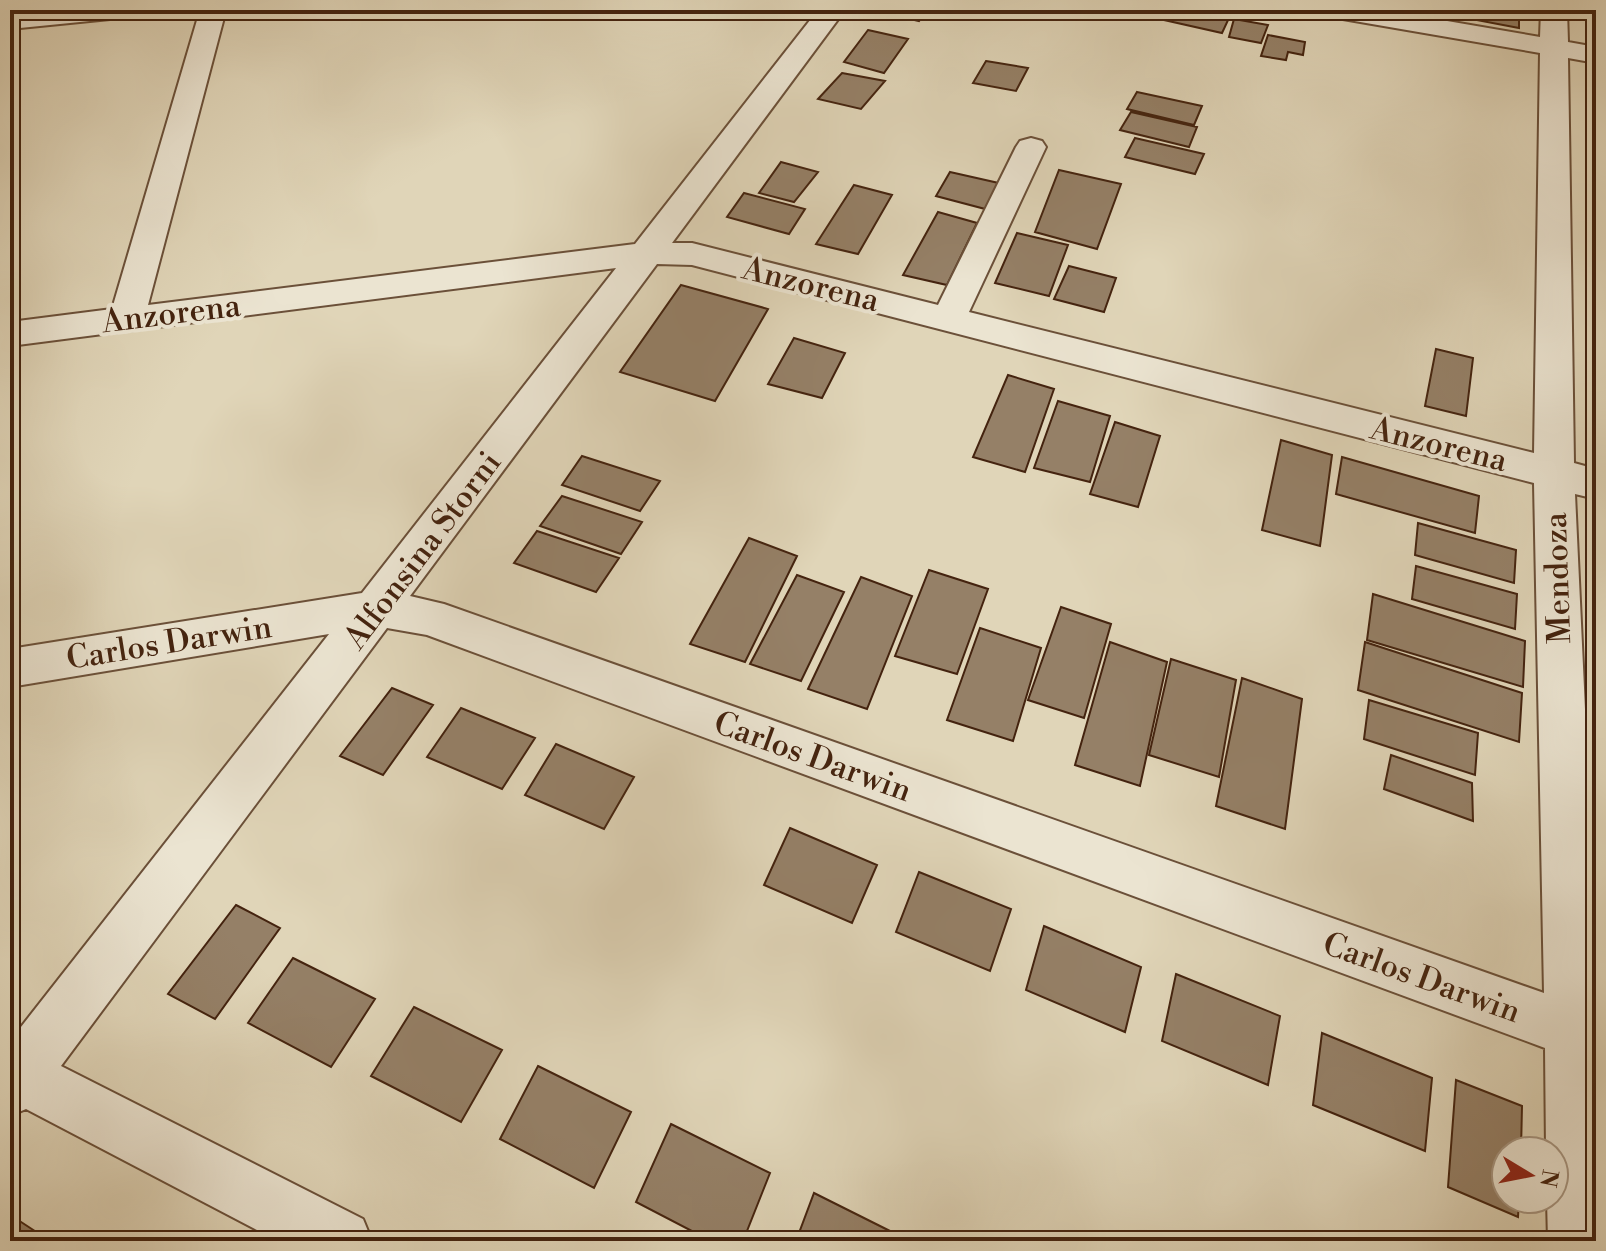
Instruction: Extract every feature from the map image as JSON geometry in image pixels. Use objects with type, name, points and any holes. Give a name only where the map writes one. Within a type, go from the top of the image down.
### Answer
[{"type":"street","points":[[10,21],[120,10]]},
{"type":"street","points":[[127,318],[213,10]]},
{"type":"street","name":"Alfonsina Storni","points":[[15,1081],[832,10]]},
{"type":"street","points":[[1337,10],[1568,38]]},
{"type":"street","name":"Mendoza","points":[[1568,38],[1554,473],[1585,1035],[1579,1241]]},
{"type":"street","points":[[948,319],[1031,147]]},
{"type":"street","name":"Anzorena","points":[[10,334],[648,253],[692,254],[1596,484]]},
{"type":"street","name":"Carlos Darwin","points":[[10,668],[378,608],[429,617],[1585,1035]]},
{"type":"street","points":[[15,1081],[341,1241]]},
{"type":"building","points":[[882,10],[927,10],[919,21]]},
{"type":"building","points":[[1169,10],[1192,10],[1229,18],[1222,33],[1164,20]]},
{"type":"building","points":[[1467,10],[1519,17],[1519,28],[1466,18]]},
{"type":"building","points":[[1234,19],[1268,25],[1261,43],[1229,37]]},
{"type":"building","points":[[1587,19],[1596,21],[1596,43],[1586,41]]},
{"type":"building","points":[[868,30],[908,39],[884,73],[844,62]]},
{"type":"building","points":[[1268,35],[1305,42],[1303,55],[1288,52],[1286,60],[1261,56]]},
{"type":"building","points":[[986,61],[1028,68],[1016,91],[973,83]]},
{"type":"building","points":[[842,73],[885,81],[861,109],[818,99]]},
{"type":"building","points":[[1137,92],[1202,106],[1194,125],[1127,109]]},
{"type":"building","points":[[1131,112],[1197,127],[1189,147],[1120,130]]},
{"type":"building","points":[[1135,138],[1204,154],[1195,174],[1125,157]]},
{"type":"building","points":[[781,162],[818,172],[794,202],[759,193]]},
{"type":"building","points":[[1059,170],[1121,184],[1097,249],[1035,232]]},
{"type":"building","points":[[950,172],[1003,184],[989,210],[936,196]]},
{"type":"building","points":[[854,185],[892,195],[858,254],[816,244]]},
{"type":"building","points":[[744,193],[805,209],[789,234],[727,217]]},
{"type":"building","points":[[938,212],[977,223],[947,285],[903,275]]},
{"type":"building","points":[[1017,233],[1068,245],[1049,296],[995,283]]},
{"type":"building","points":[[1069,266],[1116,278],[1104,312],[1054,299]]},
{"type":"building","points":[[681,285],[768,309],[715,401],[620,372]]},
{"type":"building","points":[[794,338],[845,353],[822,398],[768,384]]},
{"type":"building","points":[[1436,349],[1473,358],[1466,416],[1425,406]]},
{"type":"building","points":[[1008,375],[1054,389],[1025,472],[973,457]]},
{"type":"building","points":[[1058,401],[1110,416],[1090,482],[1034,468]]},
{"type":"building","points":[[1115,422],[1160,436],[1138,507],[1090,494]]},
{"type":"building","points":[[1281,440],[1332,455],[1320,546],[1262,530]]},
{"type":"building","points":[[582,456],[660,481],[640,511],[562,485]]},
{"type":"building","points":[[1342,457],[1479,496],[1475,533],[1336,494]]},
{"type":"building","points":[[562,496],[642,522],[621,554],[540,526]]},
{"type":"building","points":[[1418,523],[1516,550],[1514,583],[1415,555]]},
{"type":"building","points":[[537,531],[619,558],[596,592],[514,563]]},
{"type":"building","points":[[749,538],[797,556],[745,662],[690,644]]},
{"type":"building","points":[[1416,566],[1517,594],[1515,629],[1412,599]]},
{"type":"building","points":[[929,570],[988,589],[957,674],[895,656]]},
{"type":"building","points":[[797,575],[844,592],[801,681],[750,664]]},
{"type":"building","points":[[861,577],[912,596],[867,709],[808,689]]},
{"type":"building","points":[[1373,594],[1525,641],[1523,687],[1367,640]]},
{"type":"building","points":[[1061,607],[1111,624],[1084,718],[1028,700]]},
{"type":"building","points":[[980,628],[1041,648],[1013,741],[947,720]]},
{"type":"building","points":[[1110,642],[1167,662],[1140,786],[1075,765]]},
{"type":"building","points":[[1365,642],[1522,693],[1519,742],[1358,690]]},
{"type":"building","points":[[1171,659],[1236,680],[1219,777],[1149,755]]},
{"type":"building","points":[[1242,678],[1302,699],[1285,829],[1216,806]]},
{"type":"building","points":[[392,688],[433,705],[383,775],[340,756]]},
{"type":"building","points":[[1369,700],[1478,733],[1475,775],[1364,739]]},
{"type":"building","points":[[461,708],[535,738],[502,789],[427,757]]},
{"type":"building","points":[[556,744],[634,777],[604,829],[525,795]]},
{"type":"building","points":[[1391,755],[1472,783],[1473,821],[1384,789]]},
{"type":"building","points":[[790,828],[877,865],[852,923],[764,885]]},
{"type":"building","points":[[919,872],[1011,909],[990,971],[896,932]]},
{"type":"building","points":[[236,905],[280,928],[215,1019],[168,994]]},
{"type":"building","points":[[1044,926],[1141,967],[1125,1032],[1026,990]]},
{"type":"building","points":[[293,958],[375,999],[331,1067],[248,1023]]},
{"type":"building","points":[[1176,974],[1280,1016],[1268,1085],[1162,1041]]},
{"type":"building","points":[[414,1007],[502,1050],[461,1122],[371,1076]]},
{"type":"building","points":[[1322,1033],[1432,1078],[1425,1151],[1313,1105]]},
{"type":"building","points":[[538,1066],[631,1112],[594,1188],[500,1139]]},
{"type":"building","points":[[1456,1080],[1522,1106],[1521,1135],[1490,1135],[1490,1205],[1448,1187]]},
{"type":"building","points":[[671,1124],[770,1173],[743,1241],[711,1241],[636,1202]]},
{"type":"building","points":[[814,1193],[910,1241],[796,1241]]},
{"type":"building","points":[[15,1218],[50,1241],[10,1241],[10,1225]]}]
